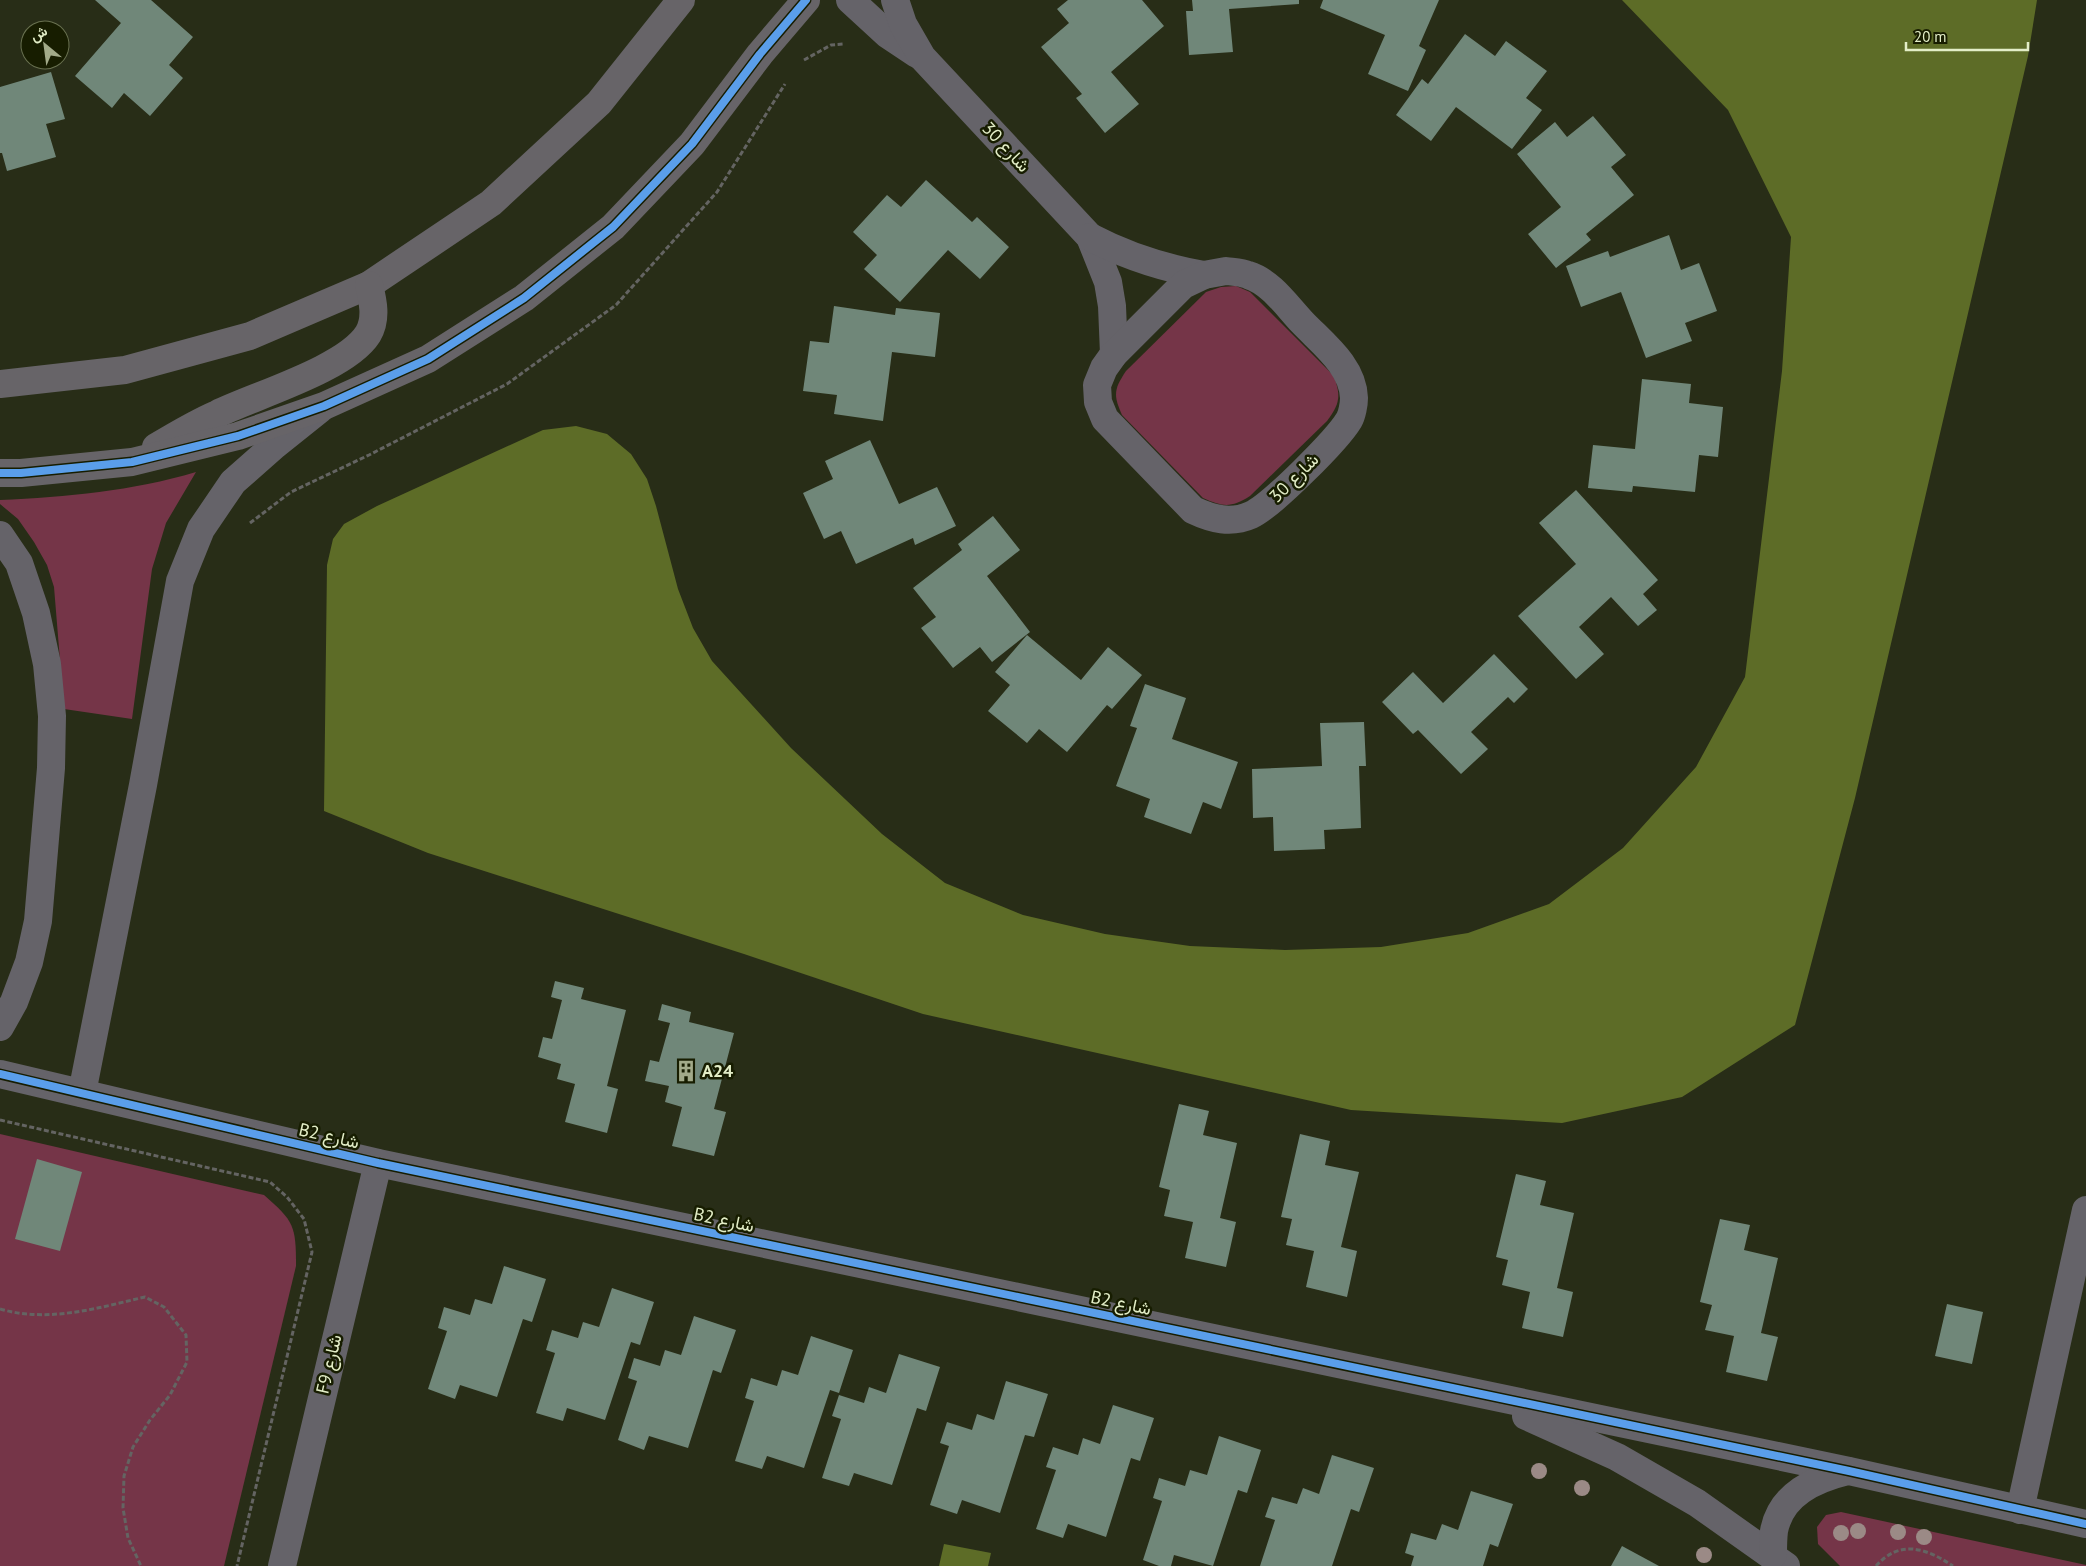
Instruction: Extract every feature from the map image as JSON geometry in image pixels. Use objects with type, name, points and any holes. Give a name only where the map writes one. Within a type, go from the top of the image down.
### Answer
[{"type":"street","points":[[0,384],[125,370],[250,336],[369,285],[491,203],[599,102],[681,0]]},
{"type":"street","points":[[0,473],[21,473],[132,462],[238,436],[324,406],[428,359],[524,298],[613,226],[692,144],[760,54],[806,0]]},
{"type":"street","name":"شارع 30","points":[[850,0],[887,34],[922,57]]},
{"type":"street","name":"شارع 30","points":[[895,0],[903,24],[922,57],[1090,237],[1100,259],[1109,290],[1114,330],[1114,354]]},
{"type":"street","name":"شارع 30","points":[[1090,237],[1134,258],[1180,271],[1204,275]]},
{"type":"street","name":"شارع 30","points":[[1226,271],[1248,275],[1268,286],[1342,364],[1352,381],[1354,400],[1350,418],[1339,434],[1268,505],[1251,515],[1231,520],[1211,518],[1193,510],[1105,419],[1098,402],[1097,385],[1104,368],[1114,354],[1183,285],[1204,275],[1226,271]]},
{"type":"street","points":[[132,462],[173,436],[217,413],[326,367],[344,356],[360,344],[369,332],[373,316],[373,300],[369,285]]},
{"type":"street","points":[[82,1093],[143,785],[180,581],[201,529],[233,482],[324,406]]},
{"type":"street","points":[[0,534],[19,563],[36,612],[47,664],[52,716],[51,768],[38,921],[29,962],[14,1002],[0,1027]]},
{"type":"street","name":"B2 شارع","points":[[0,1074],[378,1163],[1444,1387]]},
{"type":"street","name":"F9 شارع","points":[[282,1566],[378,1163]]},
{"type":"street","points":[[2020,1510],[2086,1210]]},
{"type":"street","points":[[1444,1387],[1849,1471],[2086,1524]]},
{"type":"street","points":[[1444,1387],[1532,1418],[1617,1457],[1697,1503],[1780,1560]]},
{"type":"street","points":[[1780,1560],[1774,1530],[1784,1507],[1801,1489],[1824,1477],[1849,1471]]},
{"type":"path","points":[[0,1120],[270,1182],[287,1197],[304,1219],[312,1252],[237,1566]]},
{"type":"path","points":[[0,1310],[15,1314],[60,1315],[145,1297],[164,1307],[186,1334],[187,1362],[170,1395],[150,1420],[133,1447],[124,1476],[123,1508],[128,1538],[141,1566]]},
{"type":"path","points":[[1876,1566],[1884,1557],[1902,1549],[1922,1549],[1953,1566]]},
{"type":"shaded area","points":[[1622,0],[2037,0],[2028,56],[1855,798],[1795,1025],[1682,1097],[1562,1123],[1351,1110],[923,1014],[744,954],[428,853],[324,811],[327,565],[333,539],[344,524],[377,506],[543,430],[576,426],[607,434],[631,454],[647,479],[678,589],[693,628],[712,661],[791,748],[882,834],[945,883],[1023,915],[1105,934],[1190,946],[1285,950],[1381,947],[1468,933],[1549,904],[1623,848],[1696,767],[1745,677],[1782,371],[1791,237],[1728,110]]},
{"type":"shaded area","points":[[1236,286],[1250,292],[1334,376],[1338,389],[1338,400],[1335,409],[1327,421],[1250,496],[1237,503],[1227,505],[1203,498],[1122,415],[1117,402],[1116,392],[1126,371],[1206,292],[1221,287]]},
{"type":"shaded area","points":[[196,472],[166,523],[152,569],[132,719],[64,709],[54,587],[47,565],[34,542],[18,519],[0,504],[0,500],[99,492],[148,484]]},
{"type":"shaded area","points":[[0,1134],[264,1195],[282,1211],[291,1225],[294,1233],[296,1266],[224,1566],[0,1566]]},
{"type":"shaded area","points":[[1841,1512],[2086,1566],[1840,1566],[1818,1544],[1817,1527],[1826,1515]]},
{"type":"shaded area","points":[[944,1544],[991,1553],[988,1566],[939,1566]]},
{"type":"building","points":[[95,0],[151,0],[193,37],[169,65],[183,78],[150,116],[124,93],[112,108],[75,76],[121,23]]},
{"type":"building","points":[[1068,0],[1142,0],[1164,26],[1111,72],[1139,104],[1105,133],[1076,98],[1082,94],[1041,47],[1069,23],[1057,9]]},
{"type":"building","points":[[1192,0],[1299,0],[1299,4],[1229,9],[1233,52],[1189,55],[1186,11],[1193,11]]},
{"type":"building","points":[[1323,0],[1439,0],[1419,46],[1426,50],[1408,91],[1368,74],[1385,35],[1320,8]]},
{"type":"building","points":[[1465,34],[1495,56],[1506,41],[1547,71],[1526,98],[1542,110],[1512,149],[1456,107],[1431,141],[1396,115],[1422,79],[1428,84]]},
{"type":"building","points":[[51,72],[65,119],[46,124],[56,157],[7,171],[2,153],[0,153],[0,87]]},
{"type":"building","points":[[1593,116],[1626,155],[1611,167],[1634,195],[1586,234],[1591,240],[1556,268],[1528,234],[1561,207],[1517,154],[1555,122],[1567,137]]},
{"type":"building","points":[[926,180],[972,222],[977,217],[1009,247],[980,279],[948,250],[900,302],[864,269],[877,255],[853,232],[887,195],[901,207]]},
{"type":"building","points":[[1669,235],[1681,270],[1699,263],[1717,311],[1685,323],[1692,341],[1646,358],[1621,292],[1581,307],[1566,266],[1608,251],[1610,257]]},
{"type":"building","points":[[834,306],[895,315],[896,308],[940,313],[935,357],[892,352],[883,421],[834,414],[837,395],[803,391],[810,341],[829,343]]},
{"type":"building","points":[[1642,379],[1691,384],[1689,403],[1723,407],[1718,457],[1699,455],[1695,492],[1633,486],[1632,492],[1588,488],[1593,445],[1635,449]]},
{"type":"building","points":[[870,440],[899,504],[937,487],[956,526],[915,545],[913,538],[856,564],[841,531],[824,539],[803,493],[833,479],[825,461]]},
{"type":"building","points":[[1576,490],[1658,580],[1643,594],[1657,610],[1638,626],[1611,597],[1579,627],[1604,654],[1576,679],[1518,616],[1576,564],[1539,523]]},
{"type":"building","points":[[993,516],[1020,550],[987,576],[1030,632],[992,662],[980,647],[953,668],[921,628],[936,617],[913,588],[962,550],[958,544]]},
{"type":"building","points":[[1027,635],[1081,680],[1108,647],[1142,675],[1112,709],[1107,705],[1067,752],[1039,729],[1027,743],[988,711],[1010,685],[995,672]]},
{"type":"building","points":[[1494,654],[1528,689],[1514,703],[1508,697],[1471,732],[1488,749],[1461,774],[1418,730],[1413,734],[1382,702],[1413,672],[1443,703]]},
{"type":"building","points":[[1145,684],[1186,698],[1172,739],[1238,762],[1221,809],[1203,802],[1191,834],[1144,817],[1150,799],[1116,786],[1137,728],[1130,726]]},
{"type":"building","points":[[1364,722],[1366,766],[1359,766],[1361,828],[1324,830],[1325,849],[1274,851],[1273,817],[1253,818],[1252,769],[1322,766],[1320,723]]},
{"type":"building","points":[[555,981],[584,988],[581,999],[626,1010],[607,1086],[618,1089],[607,1133],[565,1122],[575,1084],[557,1079],[561,1064],[538,1057],[543,1037],[552,1039],[562,1000],[551,997]]},
{"type":"building","name":"A24","points":[[662,1004],[691,1012],[689,1022],[734,1033],[714,1109],[726,1112],[714,1156],[672,1146],[682,1107],[665,1102],[669,1086],[645,1081],[650,1060],[659,1062],[670,1023],[658,1020]]},
{"type":"building","points":[[1179,1104],[1209,1111],[1203,1135],[1237,1143],[1220,1218],[1236,1222],[1226,1267],[1185,1258],[1193,1222],[1164,1216],[1170,1190],[1159,1187]]},
{"type":"building","points":[[1300,1134],[1330,1141],[1325,1165],[1359,1172],[1341,1247],[1357,1251],[1347,1297],[1306,1287],[1314,1251],[1286,1245],[1292,1219],[1281,1217]]},
{"type":"building","points":[[37,1159],[82,1172],[60,1251],[15,1239]]},
{"type":"building","points":[[1516,1174],[1546,1181],[1540,1205],[1574,1213],[1557,1288],[1573,1292],[1563,1337],[1522,1328],[1530,1292],[1502,1285],[1508,1260],[1496,1257]]},
{"type":"building","points":[[1720,1219],[1750,1225],[1744,1250],[1778,1258],[1761,1333],[1778,1337],[1767,1381],[1726,1372],[1734,1336],[1705,1330],[1712,1305],[1700,1302]]},
{"type":"building","points":[[504,1266],[546,1279],[532,1322],[523,1319],[497,1397],[460,1385],[455,1399],[428,1389],[447,1331],[438,1328],[444,1307],[470,1315],[475,1299],[492,1304]]},
{"type":"building","points":[[612,1288],[654,1302],[640,1345],[631,1342],[605,1420],[567,1408],[563,1421],[536,1413],[555,1353],[546,1350],[552,1330],[578,1338],[583,1322],[599,1327]]},
{"type":"building","points":[[1947,1304],[1983,1312],[1972,1364],[1935,1356]]},
{"type":"building","points":[[694,1316],[736,1330],[721,1373],[713,1370],[688,1448],[649,1436],[644,1450],[618,1440],[637,1381],[628,1378],[634,1358],[660,1366],[665,1350],[681,1355]]},
{"type":"building","points":[[811,1336],[853,1350],[839,1393],[830,1390],[804,1468],[767,1456],[762,1469],[735,1461],[754,1401],[745,1398],[751,1378],[777,1386],[782,1370],[798,1375]]},
{"type":"building","points":[[899,1354],[940,1367],[926,1411],[917,1408],[892,1485],[854,1473],[849,1486],[822,1478],[841,1419],[832,1416],[839,1395],[864,1403],[869,1387],[886,1393]]},
{"type":"building","points":[[1006,1381],[1048,1394],[1034,1437],[1025,1435],[1000,1513],[962,1500],[957,1514],[930,1505],[949,1446],[940,1443],[947,1422],[972,1430],[977,1414],[994,1420]]},
{"type":"building","points":[[1113,1405],[1154,1418],[1140,1461],[1131,1458],[1106,1537],[1068,1524],[1063,1538],[1036,1529],[1056,1470],[1046,1467],[1053,1447],[1078,1455],[1083,1438],[1100,1444]]},
{"type":"building","points":[[1219,1436],[1261,1450],[1247,1493],[1238,1490],[1213,1566],[1174,1555],[1171,1566],[1159,1566],[1143,1560],[1162,1501],[1153,1498],[1159,1478],[1185,1486],[1190,1470],[1207,1475]]},
{"type":"building","points":[[1332,1455],[1374,1468],[1359,1512],[1351,1509],[1332,1566],[1260,1566],[1275,1520],[1265,1517],[1272,1497],[1297,1504],[1303,1488],[1319,1494]]},
{"type":"building","points":[[1471,1491],[1513,1504],[1498,1547],[1490,1544],[1483,1566],[1411,1566],[1414,1556],[1405,1553],[1411,1533],[1436,1540],[1442,1524],[1458,1530]]},
{"type":"building","points":[[1622,1546],[1659,1566],[1611,1566]]},
{"type":"cycle path","points":[[0,473],[21,473],[132,462],[238,436],[324,406],[428,359],[524,298],[613,227],[692,144],[760,54],[806,0]]},
{"type":"cycle path","points":[[0,1074],[378,1163],[1849,1471],[2086,1524]]},
{"type":"place","name":"A24","points":[[686,1071]]}]
